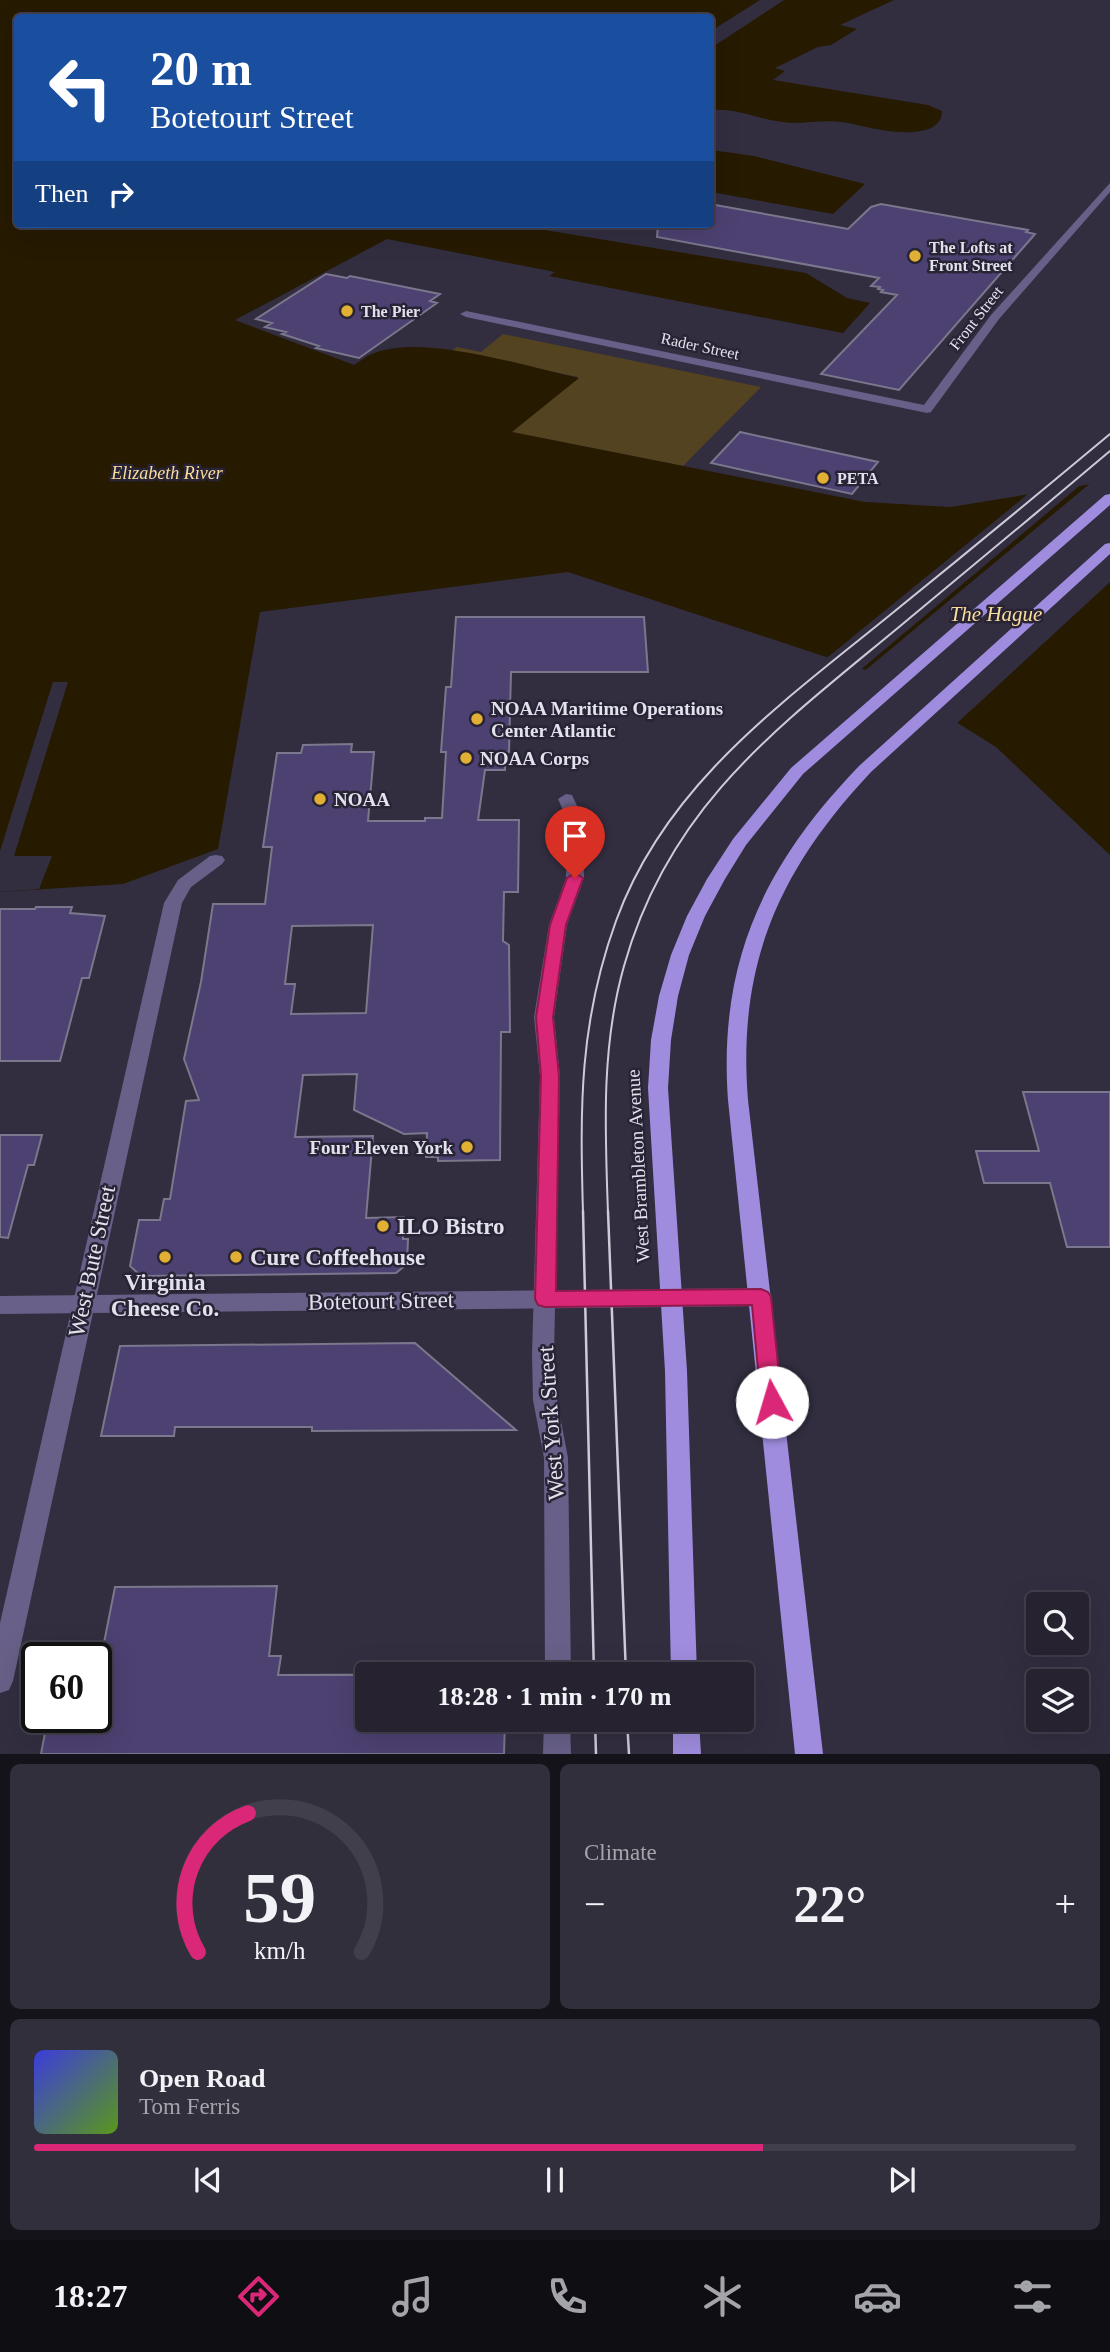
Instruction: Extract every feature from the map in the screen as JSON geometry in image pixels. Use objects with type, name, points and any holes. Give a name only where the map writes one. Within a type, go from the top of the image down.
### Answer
[{"type":"main road","name":"West Brambleton Avenue","points":[[684,1662],[672,1298],[658,1088],[662,1031],[673,976],[692,923],[722,866],[778,792],[819,751],[1110,498]]},
{"type":"main road","points":[[809,1754],[737,1077],[738,1027],[744,972],[769,897],[793,853],[829,806],[865,769],[1110,547]]},
{"type":"main road","points":[[687,1732],[688,1754]]},
{"type":"street","name":"Front Street","points":[[927,409],[995,317],[1108,192]]},
{"type":"street","name":"Rader Street","points":[[466,314],[927,409]]},
{"type":"street","name":"West York Street","points":[[558,1662],[557,1479],[544,1385],[550,1076],[544,1017],[558,925],[575,878],[575,819],[566,799]]},
{"type":"street","name":"West Bute Street","points":[[0,1681],[173,902],[184,884],[216,860]]},
{"type":"street","name":"Botetourt Street","points":[[0,1305],[761,1297]]},
{"type":"street","points":[[557,1732],[557,1754]]},
{"type":"shaded area","points":[[503,334],[761,387],[683,466],[511,432],[578,377],[451,351],[457,347],[481,352]]},
{"type":"water","name":"Elizabeth River","points":[[0,0],[894,0],[840,25],[857,29],[831,45],[818,47],[775,68],[785,71],[773,80],[928,105],[942,111],[939,122],[925,130],[892,131],[834,121],[790,123],[714,110],[714,14],[14,14],[14,228],[532,228],[806,273],[847,298],[870,303],[843,333],[549,276],[555,272],[387,239],[235,320],[354,365],[372,354],[393,348],[417,347],[474,354],[579,378],[512,432],[865,502],[951,507],[1110,481],[1110,855],[996,747],[881,675],[568,572],[260,612],[218,849],[123,884],[0,892]]},
{"type":"water","points":[[714,150],[754,156],[865,184],[833,214],[714,193]]},
{"type":"pier","points":[[760,0],[784,0],[714,46],[714,29]]},
{"type":"pier","points":[[1110,478],[1110,582],[955,725],[879,678],[862,673],[1093,481]]},
{"type":"pier","points":[[1084,482],[858,672],[823,661],[1033,490]]},
{"type":"pier","points":[[53,682],[68,682],[14,856],[52,856],[39,889],[0,892],[0,851]]},
{"type":"building","name":"The Lofts at Front Street","points":[[881,204],[1028,230],[1026,232],[1035,234],[899,390],[821,374],[897,295],[881,292],[883,290],[878,289],[880,287],[871,286],[879,278],[657,237],[658,228],[714,228],[714,205],[848,229],[871,207]]},
{"type":"building","name":"The Pier","points":[[326,274],[347,278],[350,276],[440,294],[430,301],[437,303],[359,358],[316,348],[319,346],[282,334],[286,332],[265,327],[272,323],[256,319]]},
{"type":"building","name":"PETA","points":[[740,432],[878,462],[852,494],[711,463]]},
{"type":"building","points":[[456,617],[644,617],[648,672],[511,672],[509,752],[505,752],[505,770],[485,770],[478,820],[519,820],[518,892],[504,892],[503,941],[509,945],[510,1032],[501,1032],[500,1160],[438,1161],[438,1157],[426,1157],[427,1133],[404,1134],[354,1110],[357,1074],[303,1075],[295,1137],[373,1136],[366,1218],[404,1217],[403,1239],[408,1239],[407,1264],[396,1273],[141,1276],[130,1266],[139,1220],[160,1220],[164,1199],[170,1199],[186,1101],[199,1100],[184,1059],[201,982],[213,904],[265,904],[272,847],[263,847],[277,753],[301,753],[303,745],[352,744],[351,752],[374,752],[368,821],[425,821],[425,818],[442,818],[446,752],[441,752],[446,687],[451,687]],"holes":[[[373,925],[366,1013],[291,1014],[295,984],[285,984],[292,926]]]},
{"type":"building","points":[[72,907],[70,913],[105,916],[89,978],[82,978],[60,1061],[0,1061],[0,909]]},
{"type":"building","points":[[1023,1092],[1110,1092],[1110,1247],[1067,1247],[1050,1183],[984,1183],[976,1151],[1039,1151]]},
{"type":"building","points":[[0,1135],[42,1135],[34,1165],[28,1165],[8,1238],[0,1237]]},
{"type":"building","points":[[415,1343],[516,1430],[312,1431],[312,1427],[175,1427],[174,1436],[101,1436],[120,1346]]},
{"type":"building","points":[[277,1586],[269,1656],[281,1656],[278,1675],[355,1675],[355,1732],[505,1732],[504,1754],[41,1754],[45,1733],[112,1733],[112,1642],[104,1642],[115,1587]]},
{"type":"tram line","points":[[583,1213],[582,1101],[584,1066],[595,995],[616,921],[637,872],[664,828],[731,750],[769,715],[1110,434]]},
{"type":"tram line","points":[[608,1213],[606,1088],[611,1027],[624,966],[644,910],[669,860],[699,815],[733,774],[770,736],[1110,451]]},
{"type":"tram line","points":[[583,1211],[594,1662]]},
{"type":"tram line","points":[[608,1211],[625,1662]]},
{"type":"tram line","points":[[595,1732],[596,1754]]},
{"type":"tram line","points":[[628,1732],[629,1754]]},
{"type":"place","name":"The Lofts at Front Street","points":[[915,256]]},
{"type":"place","name":"The Pier","points":[[347,311]]},
{"type":"place","name":"PETA","points":[[823,478]]},
{"type":"place","name":"NOAA Maritime Operations Center Atlantic","points":[[477,719]]},
{"type":"place","name":"NOAA Corps","points":[[466,758]]},
{"type":"place","name":"NOAA","points":[[320,799]]},
{"type":"place","name":"Four Eleven York","points":[[467,1147]]},
{"type":"place","name":"ILO Bistro","points":[[383,1226]]},
{"type":"place","name":"Virginia Cheese Co.","points":[[165,1257]]},
{"type":"place","name":"Cure Coffeehouse","points":[[236,1257]]},
{"type":"route","points":[[575,878],[558,925],[544,1017],[550,1076],[545,1299],[761,1297],[772,1402]]},
{"type":"water label","name":"The Hague","points":[[996,614]]}]
